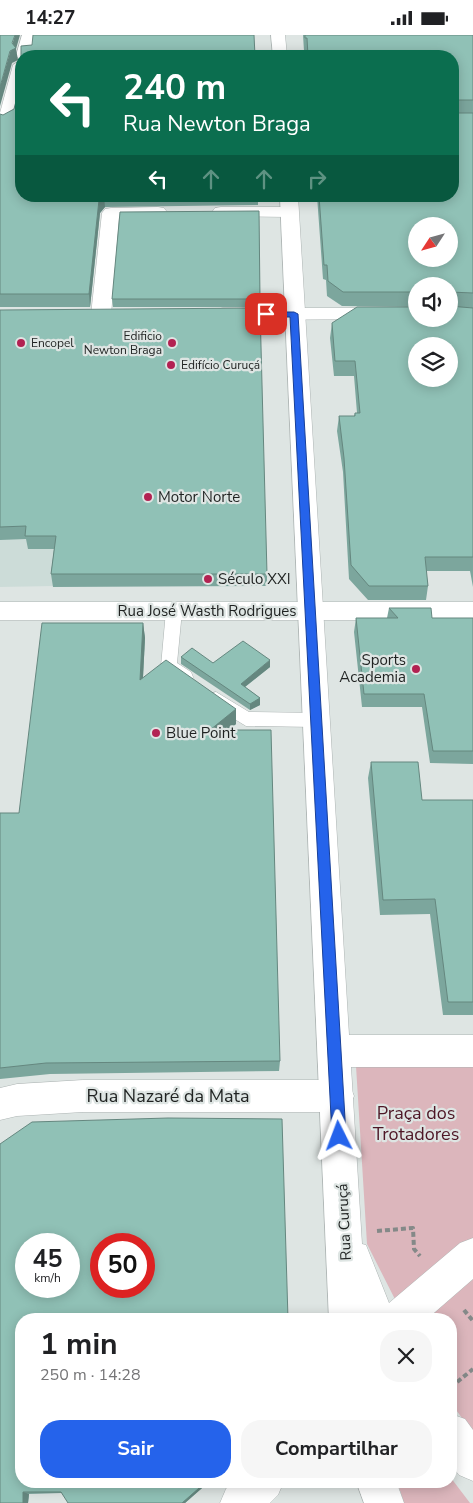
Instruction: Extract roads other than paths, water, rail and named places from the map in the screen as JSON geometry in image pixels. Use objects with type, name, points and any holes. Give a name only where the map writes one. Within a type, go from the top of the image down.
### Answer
[{"type":"main road","points":[[25,50],[29,35]]},
{"type":"main road","points":[[278,35],[279,50]]},
{"type":"main road","points":[[9,121],[15,93]]},
{"type":"main road","points":[[207,213],[289,204]]},
{"type":"main road","name":"Rua Curuçá","points":[[289,204],[348,1313]]},
{"type":"main road","points":[[101,315],[111,213],[178,213]]},
{"type":"main road","points":[[205,314],[408,314]]},
{"type":"main road","name":"Rua José Wasth Rodrigues","points":[[0,611],[473,611]]},
{"type":"main road","points":[[335,1051],[473,1051]]},
{"type":"main road","name":"Rua Nazaré da Mata","points":[[0,1104],[17,1100],[83,1096],[337,1096]]},
{"type":"main road","points":[[345,1235],[375,1313]]},
{"type":"main road","points":[[405,1313],[473,1256]]},
{"type":"main road","points":[[457,1441],[473,1461]]},
{"type":"main road","points":[[240,1503],[256,1488]]},
{"type":"main road","points":[[379,1488],[384,1503]]},
{"type":"lane","points":[[174,611],[169,666],[246,719],[316,720]]},
{"type":"place","name":"Encopel","points":[[21,343]]},
{"type":"place","name":"Edificio Newton Braga","points":[[172,343]]},
{"type":"place","name":"Edifício Curuçá","points":[[171,365]]},
{"type":"place","name":"Motor Norte","points":[[148,497]]},
{"type":"place","name":"Século XXI","points":[[208,579]]},
{"type":"place","name":"Sports Academia","points":[[416,669]]},
{"type":"place","name":"Blue Point","points":[[156,733]]},
{"type":"park label","name":"Praça dos Trotadores","points":[[416,1124]]}]
